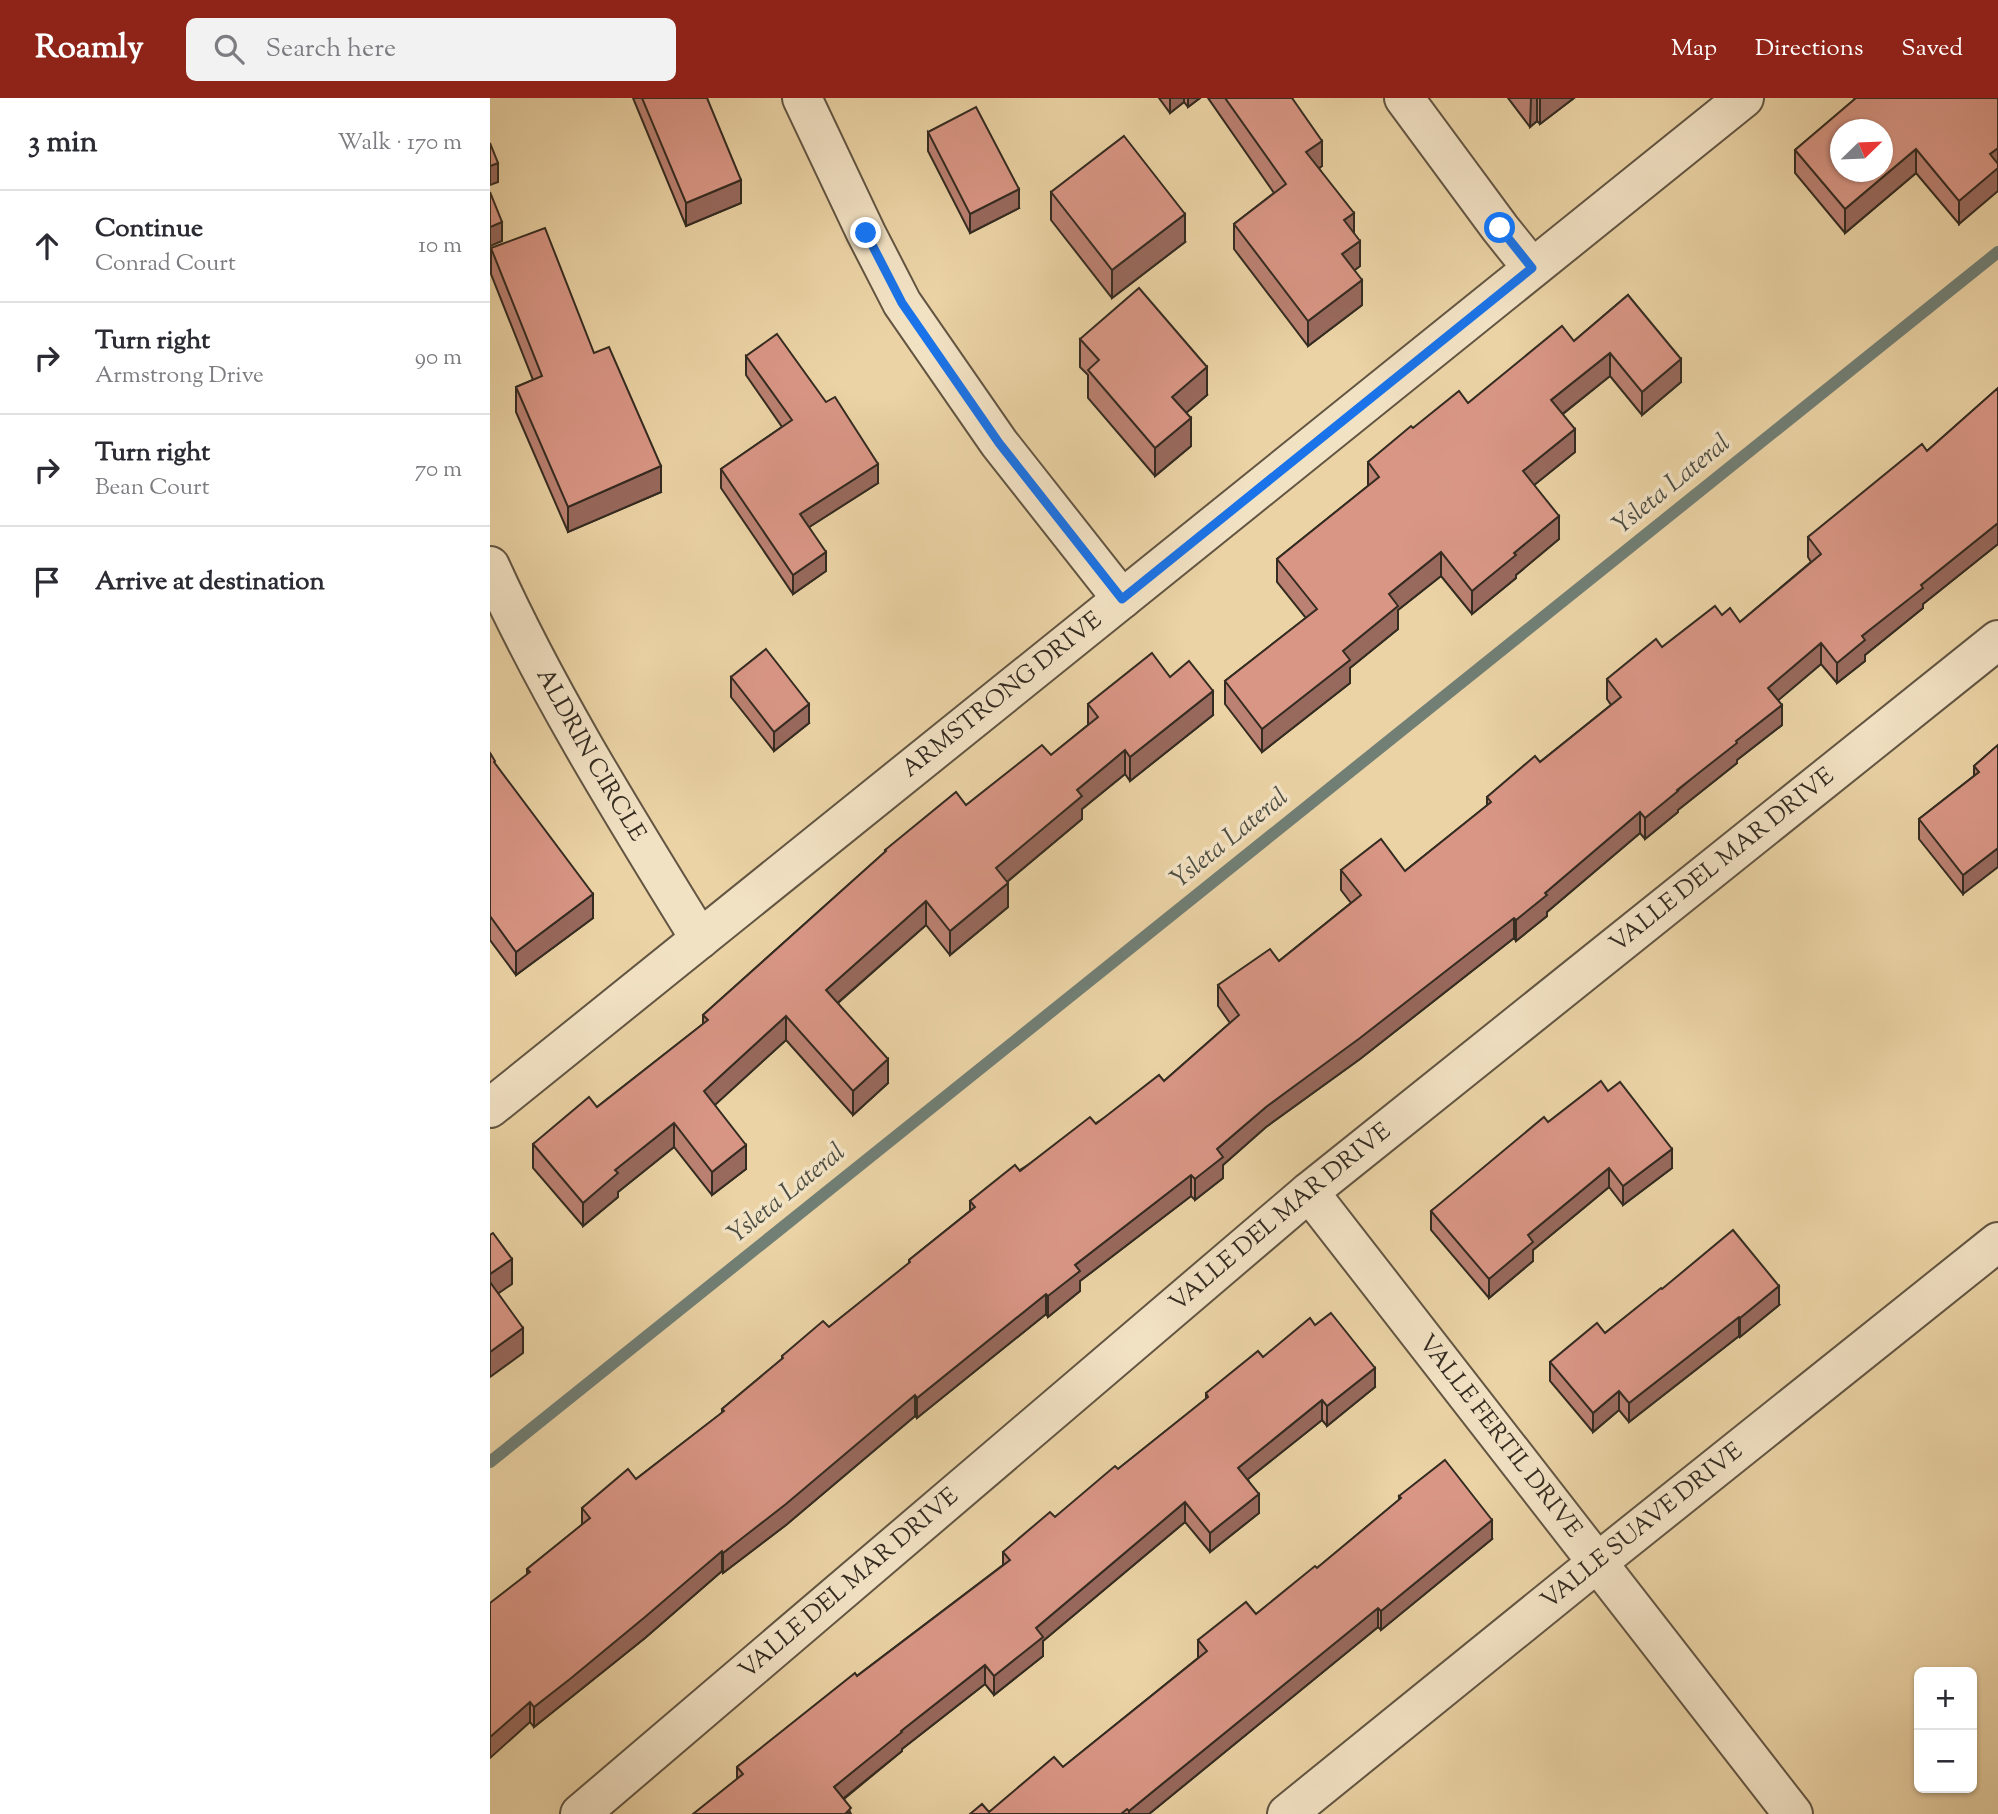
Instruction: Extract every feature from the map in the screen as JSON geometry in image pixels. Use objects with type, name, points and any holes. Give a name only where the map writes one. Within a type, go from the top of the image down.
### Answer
[{"type":"street","points":[[802,98],[902,303],[999,443],[1122,599]]},
{"type":"street","points":[[1404,98],[1532,268]]},
{"type":"street","name":"ARMSTRONG DRIVE","points":[[490,1108],[1744,98]]},
{"type":"street","name":"ALDRIN CIRCLE","points":[[490,566],[510,610],[584,750],[699,939]]},
{"type":"street","name":"VALLE DEL MAR DRIVE","points":[[580,1814],[1309,1192],[1998,640]]},
{"type":"street","name":"VALLE FERTIL DRIVE","points":[[1309,1192],[1793,1814]]},
{"type":"street","name":"VALLE SUAVE DRIVE","points":[[1287,1814],[1998,1242]]},
{"type":"building","points":[[642,98],[707,98],[741,180],[686,203]]},
{"type":"building","points":[[1225,98],[1292,98],[1322,141],[1306,152],[1354,213],[1344,220],[1360,241],[1342,254],[1362,280],[1308,321],[1234,224],[1286,184]]},
{"type":"building","points":[[1856,98],[1998,98],[1998,148],[1990,154],[1998,168],[1959,201],[1916,149],[1893,168],[1893,119],[1831,119]]},
{"type":"building","points":[[976,107],[1019,189],[970,214],[928,132]]},
{"type":"building","points":[[1830,120],[1830,182],[1877,182],[1845,209],[1795,150]]},
{"type":"building","points":[[1124,136],[1185,214],[1112,270],[1051,192]]},
{"type":"building","points":[[490,143],[498,163],[490,166]]},
{"type":"building","points":[[490,192],[502,222],[490,227]]},
{"type":"building","points":[[545,228],[594,353],[609,347],[661,466],[568,507],[516,387],[542,376],[491,248]]},
{"type":"building","points":[[1139,288],[1207,367],[1172,397],[1191,418],[1155,448],[1088,370],[1099,360],[1080,339]]},
{"type":"building","points":[[1628,295],[1681,359],[1642,392],[1610,353],[1551,400],[1575,429],[1523,471],[1559,516],[1472,591],[1441,552],[1389,594],[1398,606],[1343,651],[1350,660],[1262,729],[1225,681],[1317,609],[1277,559],[1379,477],[1368,462],[1411,426],[1413,428],[1459,391],[1468,403],[1562,326],[1574,341]]},
{"type":"building","points":[[777,334],[826,402],[835,397],[878,464],[800,514],[826,552],[793,575],[721,469],[792,420],[746,356]]},
{"type":"building","points":[[1998,388],[1998,523],[1862,636],[1865,640],[1837,663],[1821,643],[1768,688],[1782,705],[1736,741],[1737,743],[1645,818],[1640,812],[1516,920],[1514,918],[1266,1107],[1217,1149],[1223,1157],[1195,1179],[1191,1175],[1075,1265],[1080,1271],[1048,1296],[1046,1294],[917,1398],[915,1395],[786,1504],[723,1553],[722,1551],[570,1679],[534,1707],[530,1702],[490,1737],[490,1603],[530,1572],[527,1569],[590,1518],[582,1508],[628,1469],[636,1479],[724,1411],[722,1409],[823,1321],[829,1327],[910,1262],[909,1260],[975,1207],[970,1201],[1015,1165],[1020,1171],[1090,1117],[1096,1124],[1159,1075],[1164,1081],[1239,1015],[1218,985],[1270,949],[1279,961],[1361,895],[1341,870],[1381,839],[1405,871],[1491,802],[1487,797],[1535,756],[1540,762],[1621,697],[1607,679],[1656,639],[1662,647],[1715,606],[1722,615],[1730,608],[1740,622],[1821,554],[1808,537],[1922,444],[1927,451]]},
{"type":"building","points":[[766,649],[809,704],[774,732],[731,677]]},
{"type":"building","points":[[1152,653],[1170,677],[1189,661],[1213,691],[1130,757],[1125,750],[1077,790],[1082,796],[996,868],[1008,883],[950,931],[926,901],[826,990],[888,1059],[853,1091],[786,1016],[704,1091],[746,1145],[712,1172],[674,1123],[615,1170],[618,1173],[583,1203],[533,1144],[589,1097],[597,1107],[708,1020],[703,1015],[885,850],[956,792],[966,805],[1042,745],[1051,755],[1098,717],[1088,704]]},
{"type":"building","points":[[1998,745],[1998,848],[1963,875],[1919,819],[1979,772],[1974,766]]},
{"type":"building","points":[[490,753],[593,894],[516,952],[490,916]]},
{"type":"building","points":[[1601,1081],[1608,1091],[1620,1082],[1672,1149],[1623,1186],[1609,1168],[1528,1235],[1533,1242],[1489,1279],[1431,1211],[1544,1117],[1548,1122]]},
{"type":"building","points":[[1733,1230],[1779,1286],[1629,1403],[1619,1391],[1593,1413],[1550,1362],[1597,1323],[1605,1333]]},
{"type":"building","points":[[493,1233],[512,1259],[490,1274],[490,1235]]},
{"type":"building","points":[[490,1282],[523,1328],[490,1352]]},
{"type":"building","points":[[1331,1313],[1375,1368],[1327,1406],[1322,1400],[1238,1468],[1259,1494],[1210,1533],[1185,1502],[1036,1628],[1043,1637],[994,1676],[985,1665],[834,1787],[851,1808],[845,1814],[693,1814],[743,1774],[737,1767],[855,1673],[857,1676],[1010,1560],[1003,1552],[1050,1512],[1055,1517],[1115,1466],[1118,1469],[1208,1397],[1206,1393],[1258,1351],[1263,1357],[1310,1318],[1315,1325]]},
{"type":"building","points":[[1445,1460],[1492,1520],[1381,1611],[1378,1608],[1129,1811],[1127,1809],[1121,1814],[970,1814],[982,1804],[989,1812],[1054,1757],[1063,1767],[1207,1651],[1198,1640],[1246,1602],[1256,1614],[1315,1566],[1317,1568],[1401,1498],[1399,1496]]},
{"type":"waterway","name":"Ysleta Lateral","points":[[490,1462],[1998,252]]},
{"type":"route","points":[[866,233],[902,303],[999,443],[1122,599],[1532,268],[1500,228]]}]
